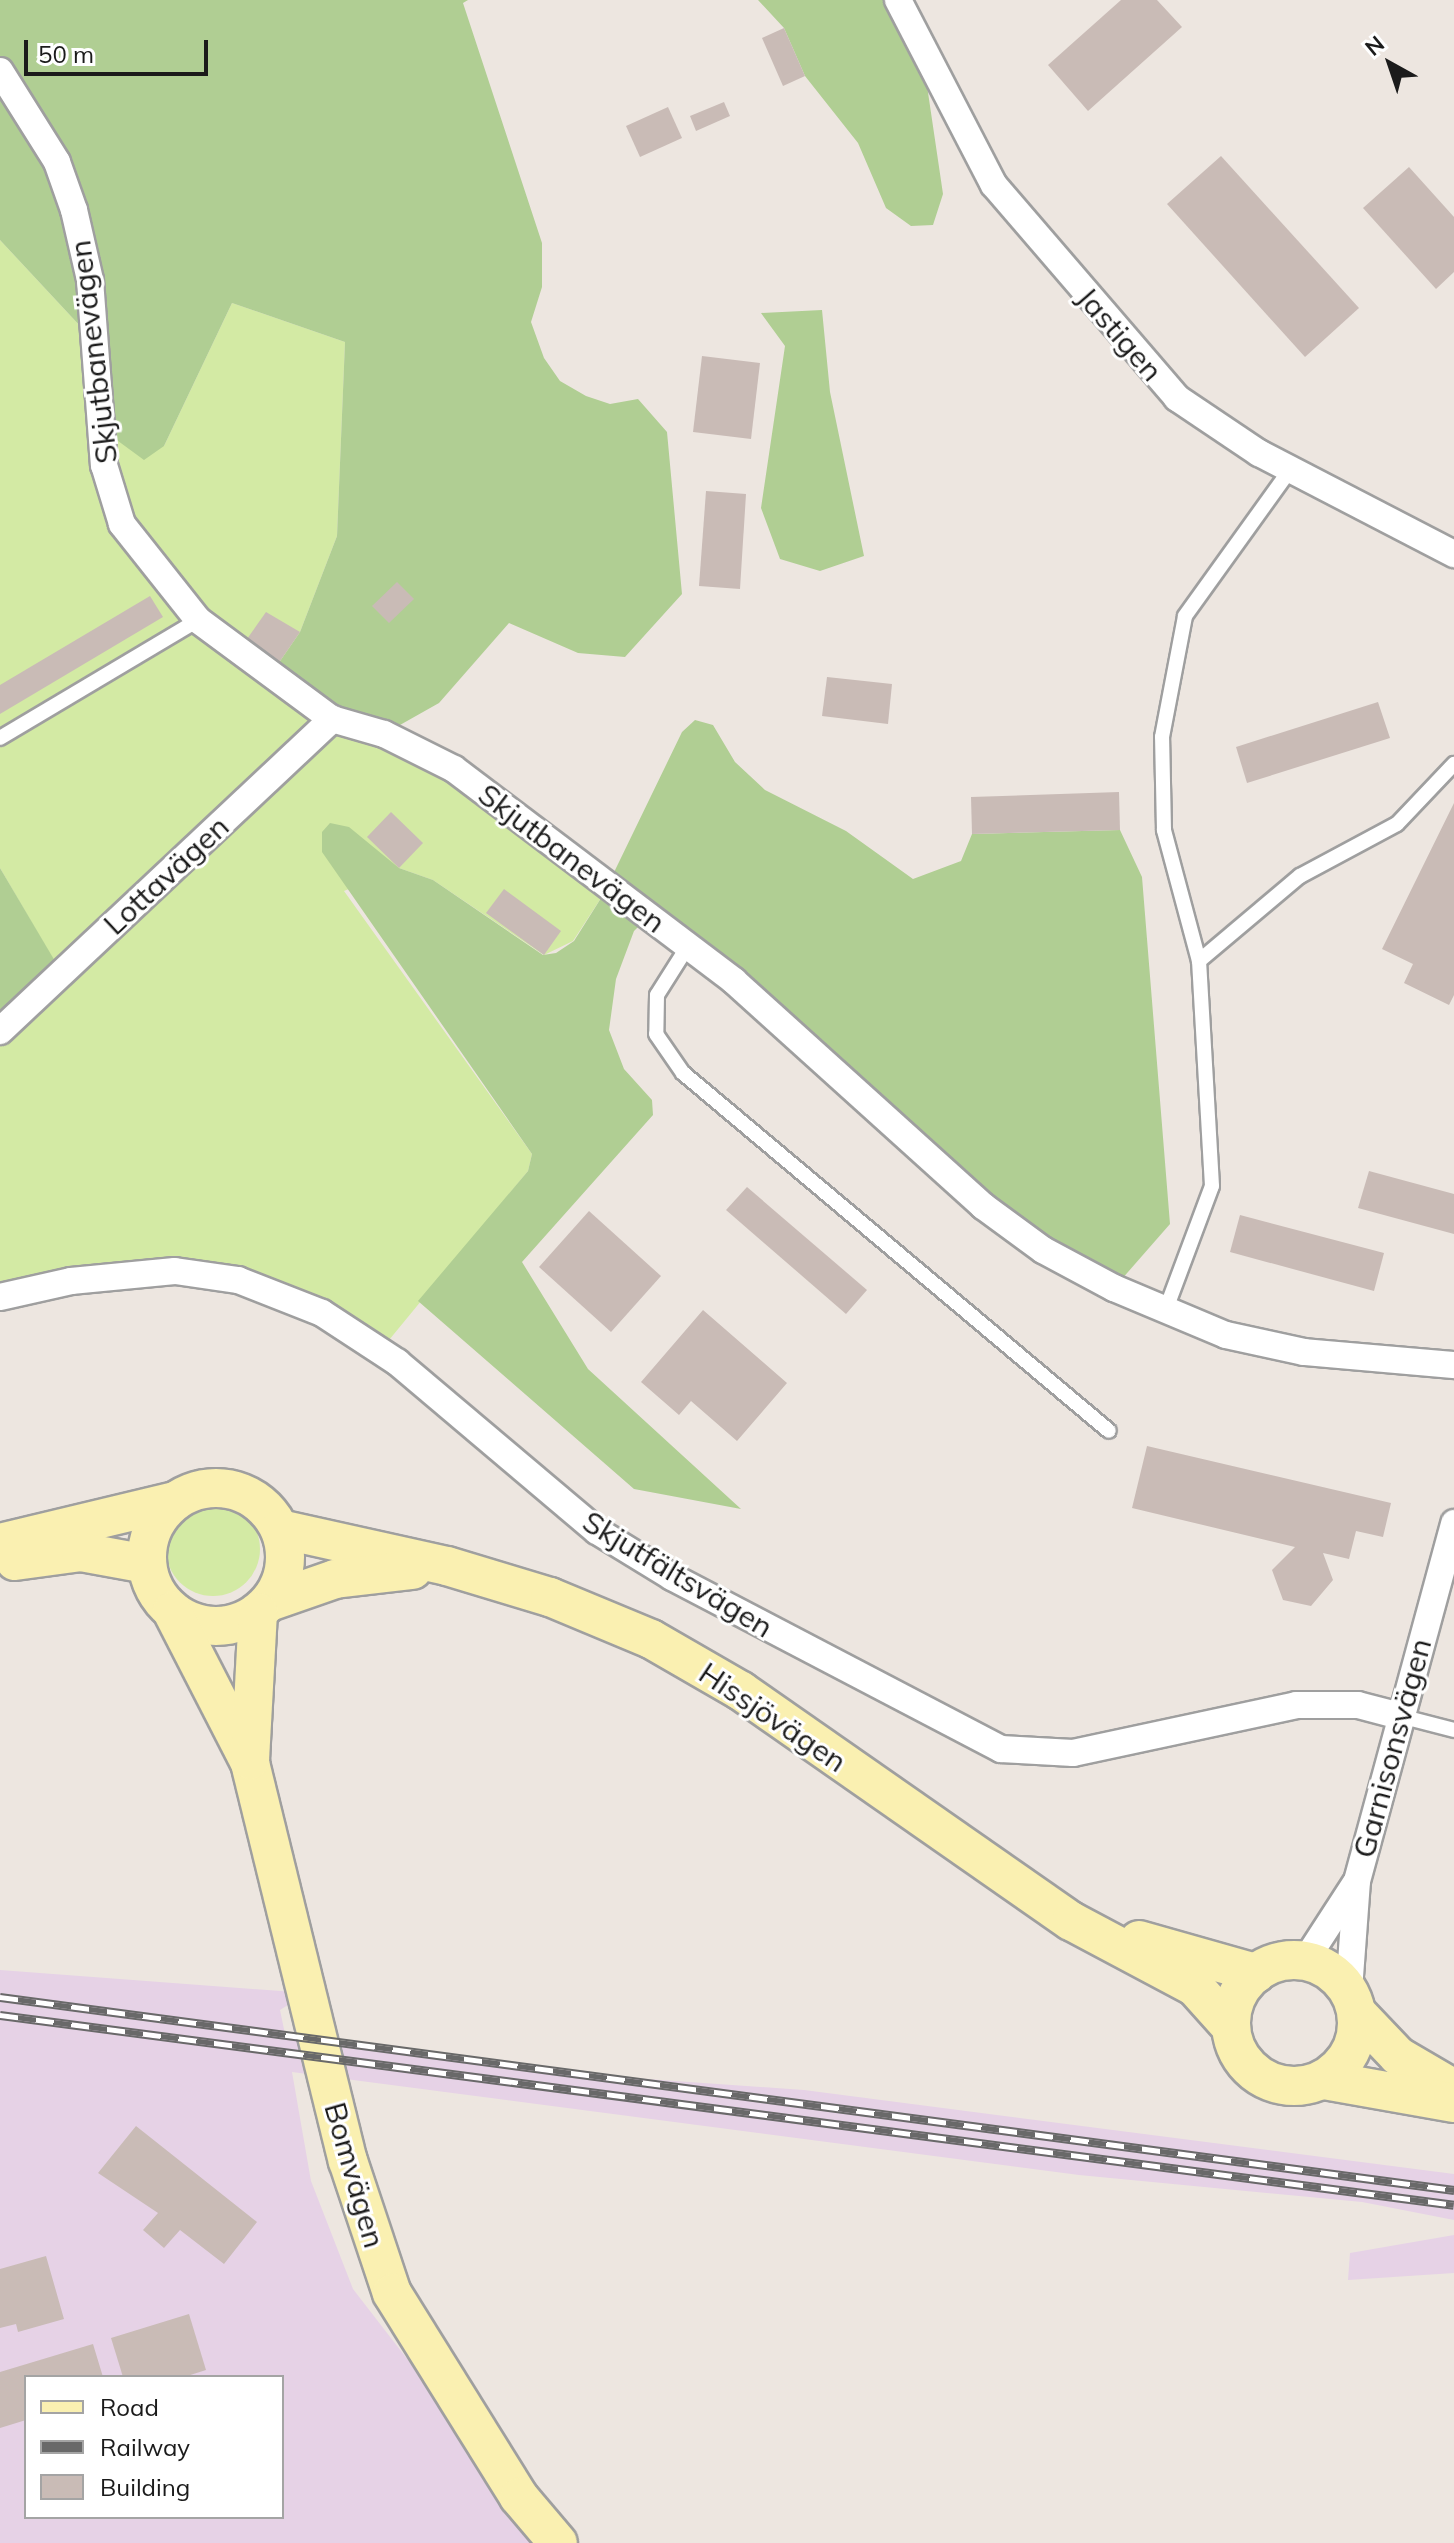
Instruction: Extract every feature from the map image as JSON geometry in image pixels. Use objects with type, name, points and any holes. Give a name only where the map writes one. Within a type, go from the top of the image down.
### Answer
[{"type":"main road","points":[[0,1543],[175,1501],[201,1489],[230,1489],[251,1497],[280,1529],[285,1552],[280,1585],[264,1607],[220,1626],[191,1622],[172,1611],[155,1590],[147,1564],[156,1523],[175,1501]]},
{"type":"main road","name":"Hissjövägen","points":[[280,1529],[447,1566],[550,1597],[651,1639],[741,1691],[1071,1921],[1195,1987],[1230,2026]]},
{"type":"main road","points":[[0,1563],[81,1552],[147,1564]]},
{"type":"main road","name":"Hissjövägen","points":[[264,1607],[335,1579],[447,1566]]},
{"type":"main road","name":"Bomvägen","points":[[250,1763],[264,1607]]},
{"type":"main road","name":"Bomvägen","points":[[172,1611],[250,1763],[348,2161],[392,2293],[519,2497],[558,2543]]},
{"type":"main road","name":"Hissjövägen","points":[[1071,1921],[1256,1973]]},
{"type":"main road","points":[[1454,2089],[1398,2056],[1324,1967],[1305,1961],[1275,1962],[1256,1973],[1237,1996],[1230,2026],[1246,2066],[1280,2087],[1324,2080],[1454,2103]]},
{"type":"main road","points":[[1324,2080],[1353,2045],[1353,2002]]},
{"type":"street","name":"Jastigen","points":[[898,0],[994,185],[1133,353],[1177,398],[1290,470],[1454,554]]},
{"type":"street","name":"Skjutbanevägen","points":[[0,71],[57,162],[74,210],[90,280],[104,465],[122,524],[198,620],[332,719],[384,734],[454,769],[734,981],[983,1206],[1043,1250],[1226,1335],[1304,1352],[1454,1365]]},
{"type":"street","name":"Lottavägen","points":[[0,1031],[332,719]]},
{"type":"street","name":"Skjutfältsvägen","points":[[0,1297],[71,1281],[175,1271],[238,1280],[322,1313],[397,1362],[597,1531],[672,1577],[1001,1749],[1073,1753],[1296,1705],[1358,1705],[1400,1716]]},
{"type":"street","name":"Garnisonsvägen","points":[[1353,2002],[1357,1881],[1454,1523]]},
{"type":"street","name":"Garnisonsvägen","points":[[1305,1961],[1357,1881]]},
{"type":"lane","points":[[1166,1309],[1212,1186],[1199,961],[1164,830],[1162,737],[1185,616],[1290,470]]},
{"type":"lane","points":[[0,738],[198,620]]},
{"type":"lane","points":[[1199,961],[1300,876],[1397,824],[1454,764]]},
{"type":"lane","points":[[688,946],[657,995],[656,1034],[683,1073],[1109,1431]]},
{"type":"lane","points":[[1400,1716],[1454,1730]]},
{"type":"shaded area","points":[[0,1970],[307,1993],[280,2010],[285,2034],[618,2077],[804,2090],[1454,2174],[1454,2220],[1362,2202],[1079,2175],[292,2072],[311,2181],[353,2289],[476,2448],[558,2543],[0,2543]]},
{"type":"shaded area","points":[[1454,2235],[1454,2273],[1348,2280],[1350,2253]]},
{"type":"green space","points":[[0,0],[468,0],[463,3],[542,243],[542,287],[531,322],[544,358],[560,381],[586,396],[610,404],[638,399],[667,432],[682,594],[625,657],[578,653],[509,623],[439,703],[384,734],[332,719],[278,664],[300,632],[337,536],[345,342],[232,303],[164,446],[144,460],[99,427],[95,342],[0,240]]},
{"type":"green space","points":[[758,0],[898,0],[921,45],[943,194],[933,225],[911,226],[886,208],[858,143],[805,76],[784,28]]},
{"type":"green space","points":[[0,240],[95,342],[164,446],[232,303],[345,342],[337,536],[300,632],[278,664],[454,769],[603,895],[573,941],[544,955],[433,880],[399,868],[344,891],[532,1154],[528,1171],[380,1351],[322,1313],[175,1271],[0,1297],[0,1031],[61,973],[0,868]]},
{"type":"green space","points":[[822,310],[830,392],[864,556],[820,571],[780,559],[761,508],[785,346],[761,313]]},
{"type":"green space","points":[[695,720],[713,725],[735,762],[765,790],[846,831],[913,879],[961,861],[972,834],[1120,830],[1142,877],[1170,1224],[1114,1288],[1043,1250],[648,917],[634,931],[616,979],[609,1030],[624,1069],[652,1100],[653,1115],[522,1262],[588,1369],[741,1509],[634,1489],[418,1301],[528,1171],[532,1154],[322,852],[322,832],[330,823],[349,827],[399,868],[433,880],[543,955],[556,953],[574,941],[603,895],[682,732]]},
{"type":"green space","points":[[0,868],[62,973],[0,1031]]},
{"type":"green space","points":[[213,1502],[231,1505],[246,1516],[257,1531],[260,1549],[257,1567],[246,1582],[231,1593],[213,1596],[195,1593],[180,1582],[169,1567],[166,1549],[169,1531],[180,1516],[195,1505]]},
{"type":"building","points":[[1121,0],[1157,0],[1182,27],[1088,111],[1048,65]]},
{"type":"building","points":[[784,28],[805,76],[783,86],[762,38]]},
{"type":"building","points":[[724,102],[730,116],[696,131],[690,116]]},
{"type":"building","points":[[668,107],[682,138],[640,157],[626,126]]},
{"type":"building","points":[[1221,156],[1359,308],[1305,357],[1167,204]]},
{"type":"building","points":[[1409,167],[1454,217],[1454,272],[1436,289],[1363,208]]},
{"type":"building","points":[[702,356],[760,363],[751,439],[693,432]]},
{"type":"building","points":[[706,491],[746,494],[740,589],[699,586]]},
{"type":"building","points":[[397,582],[414,599],[389,623],[372,606]]},
{"type":"building","points":[[150,596],[163,617],[0,714],[0,685]]},
{"type":"building","points":[[266,612],[300,632],[278,664],[247,639]]},
{"type":"building","points":[[827,677],[892,684],[888,724],[822,716]]},
{"type":"building","points":[[1378,702],[1390,738],[1247,783],[1236,747]]},
{"type":"building","points":[[1119,792],[1120,830],[972,834],[971,797]]},
{"type":"building","points":[[1454,803],[1454,995],[1449,1005],[1404,983],[1413,964],[1382,949]]},
{"type":"building","points":[[391,812],[423,843],[399,868],[367,837]]},
{"type":"building","points":[[504,889],[561,931],[544,955],[486,913]]},
{"type":"building","points":[[1369,1171],[1454,1194],[1454,1234],[1358,1208]]},
{"type":"building","points":[[747,1187],[867,1290],[846,1314],[726,1210]]},
{"type":"building","points":[[589,1211],[661,1276],[611,1332],[539,1267]]},
{"type":"building","points":[[1240,1215],[1384,1253],[1374,1291],[1230,1252]]},
{"type":"building","points":[[703,1310],[787,1383],[737,1441],[691,1401],[679,1415],[641,1382]]},
{"type":"building","points":[[1147,1446],[1391,1503],[1383,1537],[1356,1531],[1349,1559],[1323,1553],[1333,1580],[1311,1606],[1283,1600],[1272,1570],[1295,1547],[1132,1508]]},
{"type":"building","points":[[136,2126],[257,2222],[224,2264],[180,2230],[164,2248],[143,2230],[158,2213],[98,2173]]},
{"type":"building","points":[[46,2256],[64,2319],[18,2332],[16,2324],[0,2328],[0,2269]]},
{"type":"building","points":[[189,2314],[206,2370],[190,2375],[122,2375],[111,2338]]},
{"type":"building","points":[[93,2344],[102,2375],[24,2375],[24,2421],[0,2428],[0,2372]]},
{"type":"railway","points":[[0,1997],[1454,2190]]},
{"type":"railway","points":[[0,2015],[1454,2205]]}]
